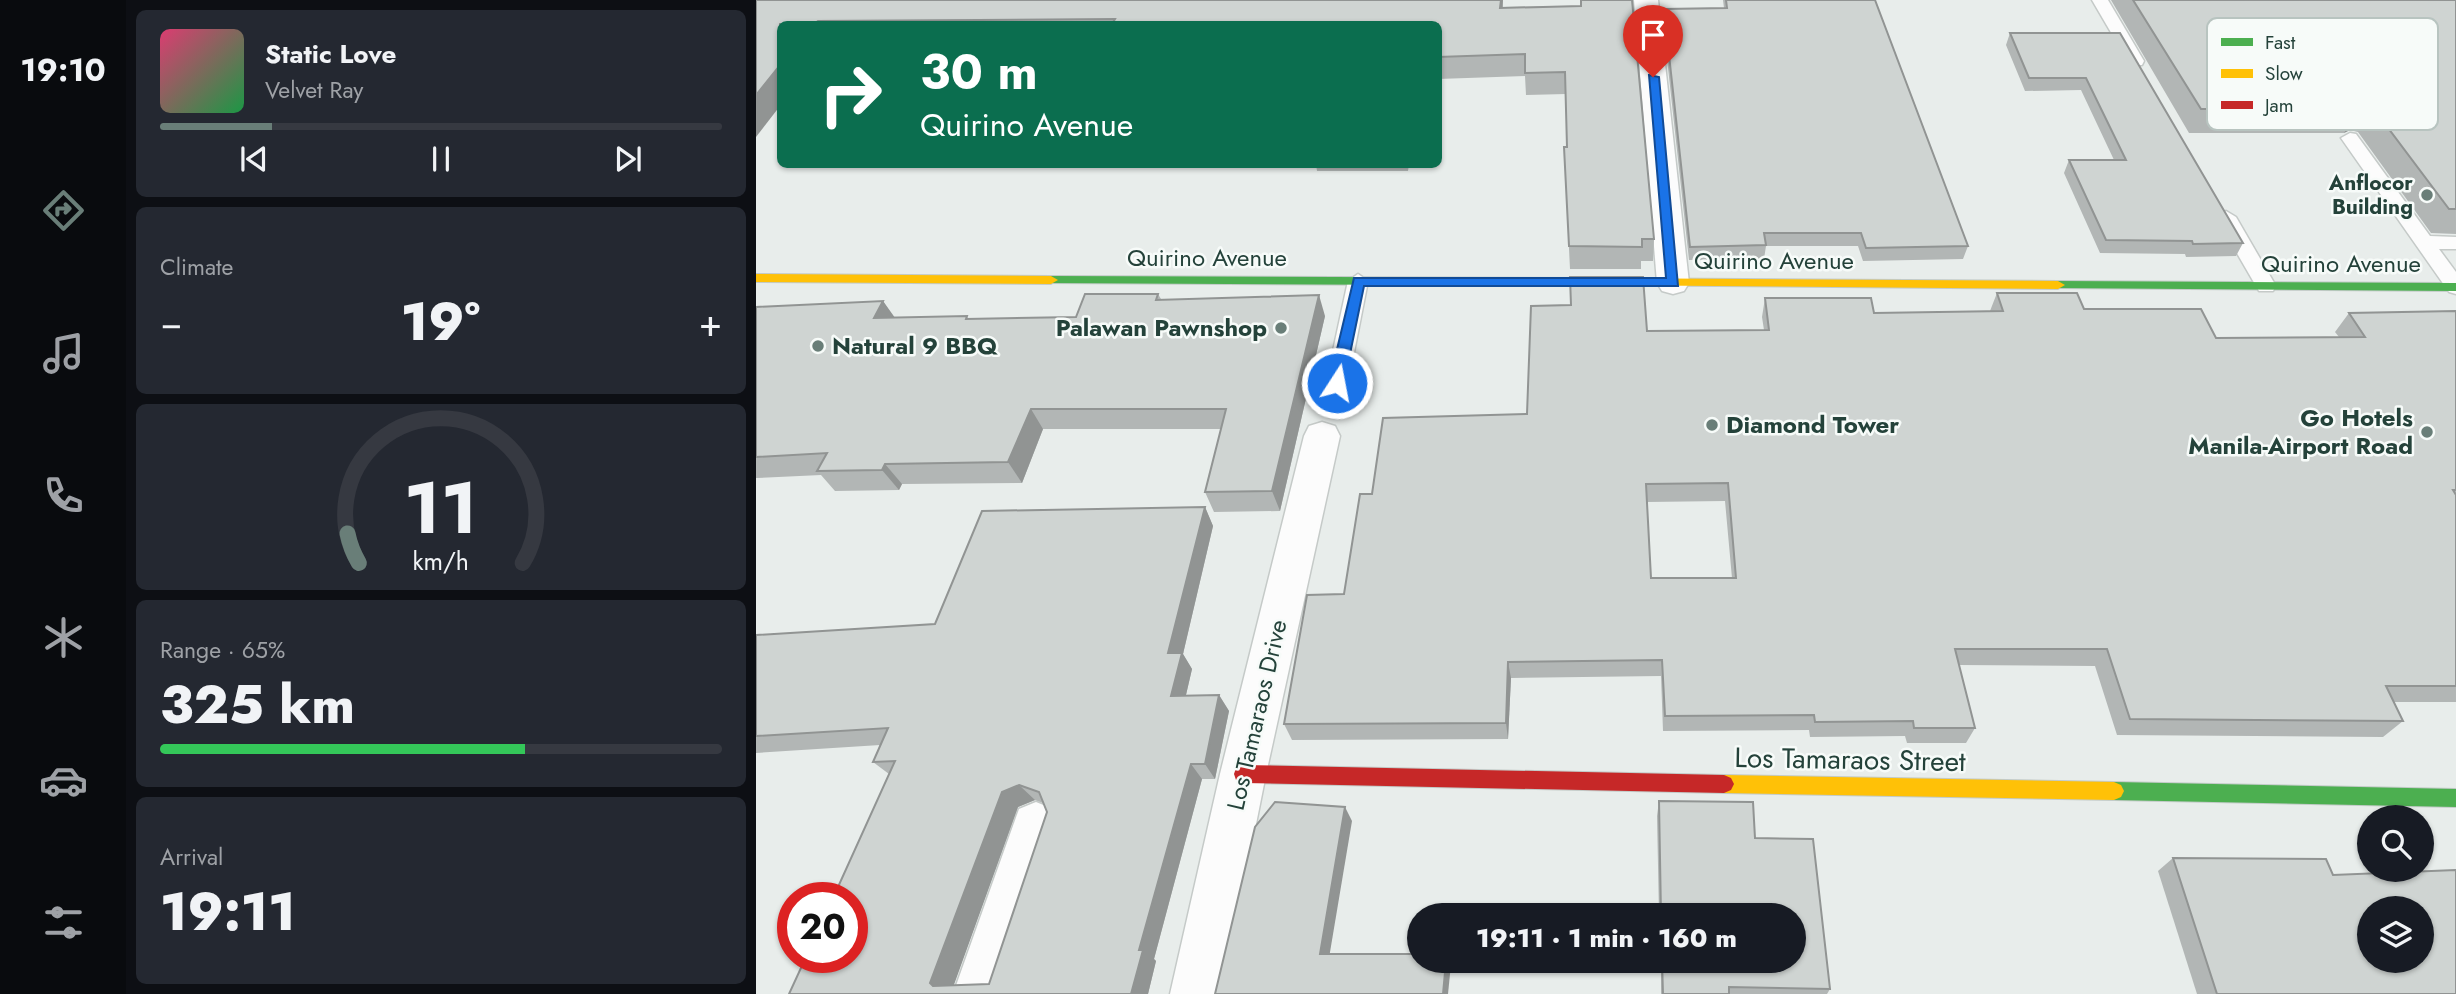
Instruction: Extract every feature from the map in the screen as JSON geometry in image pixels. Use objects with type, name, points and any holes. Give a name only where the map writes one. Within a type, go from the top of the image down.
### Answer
[{"type":"main road","name":"Quirino Avenue","points":[[758,281],[2456,287]]},
{"type":"main road","name":"Los Tamaraos Street","points":[[1243,774],[2456,798]]},
{"type":"street","points":[[1646,0],[1673,283]]},
{"type":"street","name":"Los Tamaraos Drive","points":[[1196,994],[1243,774],[1322,436]]},
{"type":"street","points":[[979,994],[1036,825]]},
{"type":"lane","points":[[2101,0],[2142,72]]},
{"type":"lane","points":[[2350,138],[2456,287]]},
{"type":"lane","points":[[2218,203],[2266,286]]},
{"type":"lane","points":[[2424,243],[2456,243]]},
{"type":"lane","points":[[1337,383],[1358,282]]},
{"type":"building","points":[[756,0],[1501,0],[1500,8],[1581,6],[1581,0],[1632,0],[1654,239],[1642,239],[1642,247],[1569,246],[1564,147],[1567,147],[1565,72],[1525,73],[1525,54],[1442,57],[1442,21],[777,21],[777,69],[756,95]]},
{"type":"building","points":[[1726,0],[1875,0],[1968,246],[1866,248],[1861,233],[1764,233],[1766,245],[1690,247],[1664,9],[1727,8]]},
{"type":"building","points":[[2133,0],[2456,0],[2456,209],[2449,209],[2390,130],[2438,130],[2438,18],[2207,18],[2207,109],[2201,109]]},
{"type":"building","points":[[2010,33],[2120,33],[2243,243],[2106,240],[2069,160],[2126,160],[2086,78],[2029,78]]},
{"type":"building","points":[[1570,277],[1643,277],[1647,331],[1769,330],[1765,298],[1871,298],[1874,313],[2003,311],[1997,293],[2077,293],[2084,309],[2201,309],[2216,338],[2365,337],[2349,313],[2456,311],[2456,490],[2453,490],[2456,495],[2456,686],[2386,686],[2403,721],[2130,719],[2107,649],[1955,649],[1975,728],[1914,728],[1913,721],[1815,722],[1814,715],[1665,716],[1662,660],[1508,662],[1506,723],[1284,724],[1307,595],[1344,594],[1360,494],[1372,494],[1383,418],[1527,414],[1531,306],[1571,305]],"holes":[[[1728,483],[1736,578],[1651,578],[1646,484]]]},
{"type":"building","points":[[1085,294],[1158,294],[1156,300],[1319,295],[1272,491],[1205,492],[1226,409],[1031,409],[1008,462],[885,464],[882,470],[817,471],[827,453],[756,457],[756,307],[883,301],[874,318],[1076,317]]},
{"type":"building","points":[[1205,507],[1168,653],[1182,653],[1171,696],[1219,695],[1205,764],[1191,764],[1139,950],[1143,950],[1131,994],[789,994],[799,973],[868,973],[868,882],[840,882],[895,761],[873,762],[888,728],[756,736],[756,635],[935,624],[982,511]],"holes":[[[1019,785],[1039,792],[1047,812],[989,984],[933,986],[930,983],[1002,792]]]},
{"type":"building","points":[[1659,801],[1753,802],[1755,838],[1813,839],[1830,989],[1729,987],[1729,994],[1663,994],[1662,973],[1806,973],[1806,903],[1661,903]]},
{"type":"building","points":[[1275,802],[1345,807],[1320,954],[1407,954],[1407,973],[1445,973],[1443,994],[1215,994],[1255,827]]},
{"type":"building","points":[[2173,858],[2326,859],[2333,875],[2357,874],[2357,882],[2434,882],[2434,871],[2456,870],[2456,994],[2217,994]]},
{"type":"traffic: fast","points":[[1051,280],[1595,282]]},
{"type":"traffic: fast","points":[[2058,285],[2456,287]]},
{"type":"traffic: fast","points":[[2114,791],[2456,798]]},
{"type":"traffic: slow","points":[[756,278],[1051,280]]},
{"type":"traffic: slow","points":[[1595,282],[2058,285]]},
{"type":"traffic: slow","points":[[1724,784],[2114,791]]},
{"type":"traffic: jam","points":[[1243,774],[1724,784]]},
{"type":"place","name":"Anflocor Building","points":[[2427,195]]},
{"type":"place","name":"Palawan Pawnshop","points":[[1281,328]]},
{"type":"place","name":"Natural 9 BBQ","points":[[818,346]]},
{"type":"place","name":"Diamond Tower","points":[[1712,425]]},
{"type":"place","name":"Go Hotels Manila-Airport Road","points":[[2427,432]]},
{"type":"route","points":[[1337,383],[1358,282],[1673,283],[1653,77]]}]
